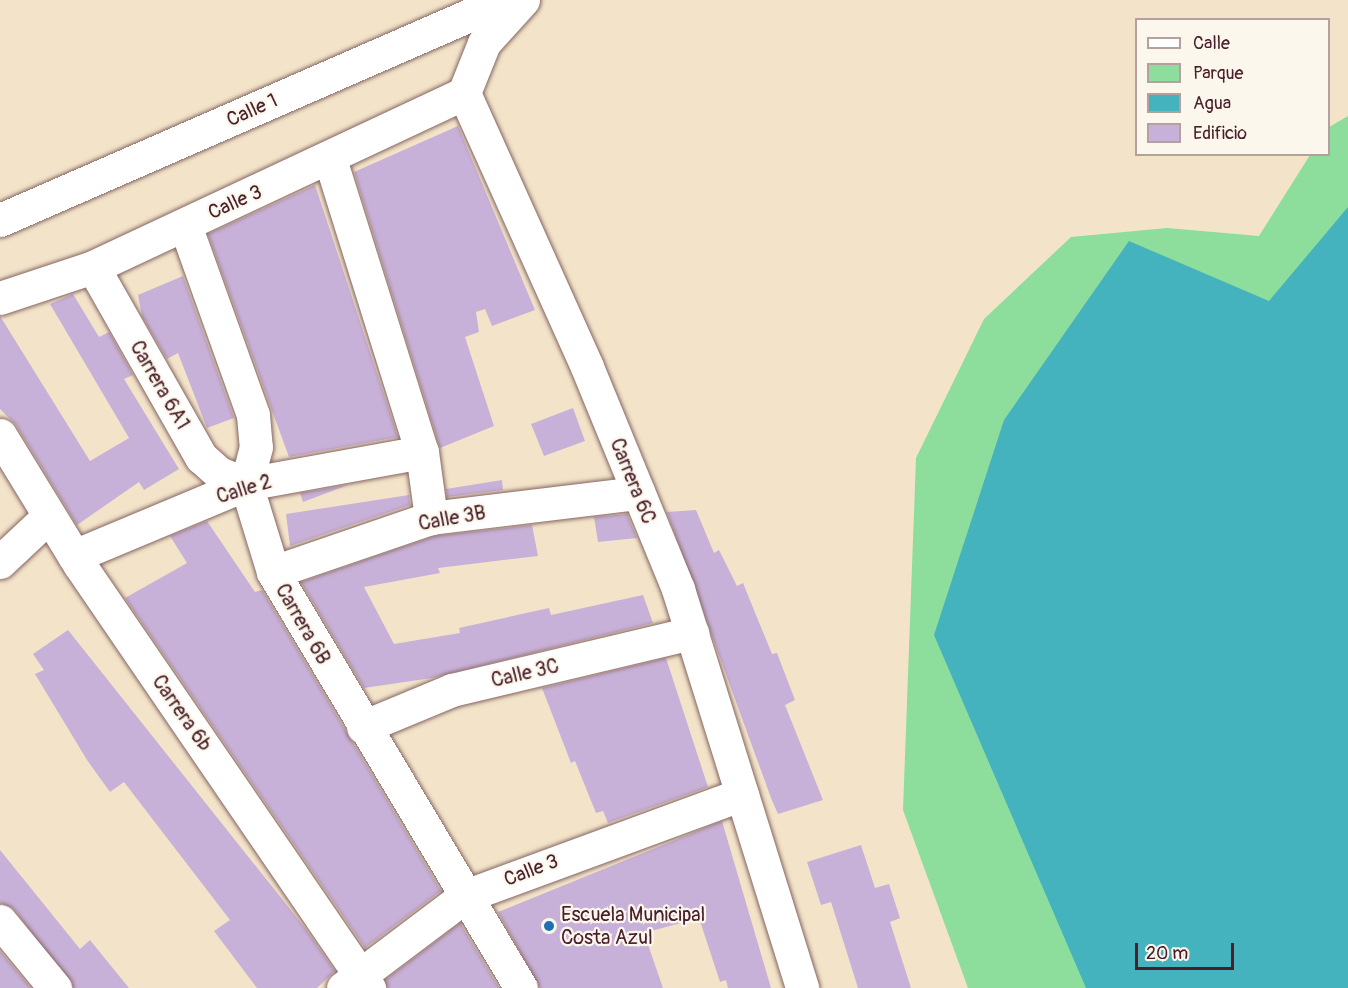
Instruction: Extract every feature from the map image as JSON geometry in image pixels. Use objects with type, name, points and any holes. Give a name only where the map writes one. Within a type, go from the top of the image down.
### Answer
[{"type":"street","name":"Calle 1","points":[[0,220],[504,0]]},
{"type":"street","points":[[464,93],[484,43],[523,0]]},
{"type":"street","name":"Calle 3","points":[[0,298],[93,267],[330,159],[464,93]]},
{"type":"street","name":"Carrera 6C","points":[[464,93],[638,493],[692,633],[802,988]]},
{"type":"street","points":[[330,159],[422,453],[430,518]]},
{"type":"street","points":[[185,225],[253,415],[256,447],[246,484]]},
{"type":"street","name":"Carrera 6A1","points":[[93,267],[201,457],[219,473],[246,484]]},
{"type":"street","name":"Carrera 6b","points":[[0,435],[74,556],[358,984]]},
{"type":"street","name":"Calle 2","points":[[74,556],[246,484],[422,453]]},
{"type":"street","name":"Carrera 6B","points":[[246,484],[273,572],[363,727],[521,988]]},
{"type":"street","name":"Calle 3B","points":[[273,572],[430,518],[638,493]]},
{"type":"street","points":[[0,562],[49,516]]},
{"type":"street","name":"Calle 3C","points":[[363,727],[452,690],[692,633]]},
{"type":"street","name":"Calle 3","points":[[358,984],[465,896],[742,794]]},
{"type":"street","points":[[0,921],[54,988]]},
{"type":"green space","points":[[1348,116],[1348,988],[968,988],[903,810],[916,458],[984,319],[1071,237],[1167,228],[1259,236],[1309,156],[1330,156],[1330,126]]},
{"type":"water","points":[[1348,207],[1348,988],[1086,988],[934,635],[1004,420],[1129,241],[1269,301]]},
{"type":"building","points":[[458,126],[535,310],[492,326],[485,309],[476,312],[479,332],[465,337],[494,426],[440,448],[354,172]]},
{"type":"building","points":[[315,185],[398,437],[289,457],[208,234]]},
{"type":"building","points":[[183,276],[234,418],[207,428],[178,353],[167,359],[142,316],[138,295]]},
{"type":"building","points":[[73,294],[99,337],[109,332],[133,375],[124,379],[179,469],[144,490],[139,482],[77,525],[16,425],[0,409],[0,316],[90,461],[129,438],[50,304]]},
{"type":"building","points":[[573,408],[585,441],[544,456],[531,424]]},
{"type":"building","points":[[502,480],[503,490],[447,497],[446,489]]},
{"type":"building","points":[[348,485],[303,502],[300,493]]},
{"type":"building","points":[[409,495],[410,505],[290,546],[286,514]]},
{"type":"building","points":[[696,510],[714,553],[719,550],[737,586],[743,583],[772,654],[777,653],[795,700],[785,705],[823,800],[778,814],[667,512]]},
{"type":"building","points":[[627,514],[637,538],[598,542],[594,517]]},
{"type":"building","points":[[207,521],[255,592],[262,590],[441,891],[365,948],[125,598],[187,563],[170,536]]},
{"type":"building","points":[[532,525],[538,556],[438,568],[440,573],[364,587],[394,644],[460,633],[459,628],[549,608],[551,615],[643,595],[653,623],[432,678],[364,688],[301,582],[435,536]]},
{"type":"building","points":[[68,630],[305,928],[335,971],[317,988],[257,988],[214,931],[230,920],[124,782],[110,792],[87,760],[35,674],[44,670],[33,654]]},
{"type":"building","points":[[666,658],[708,787],[608,823],[603,811],[596,813],[575,761],[571,763],[542,688]]},
{"type":"building","points":[[722,821],[771,988],[728,988],[726,980],[720,982],[699,918],[644,933],[663,988],[540,988],[498,912]]},
{"type":"building","points":[[861,845],[875,888],[889,884],[900,918],[890,922],[911,988],[858,988],[831,902],[821,905],[807,862]]},
{"type":"building","points":[[0,850],[80,949],[90,940],[129,988],[73,988],[14,909],[0,903]]},
{"type":"building","points":[[460,923],[499,988],[388,988],[385,980]]},
{"type":"building","points":[[0,951],[31,988],[0,988]]},
{"type":"place","name":"Escuela Municipal Costa Azul","points":[[549,926]]}]
